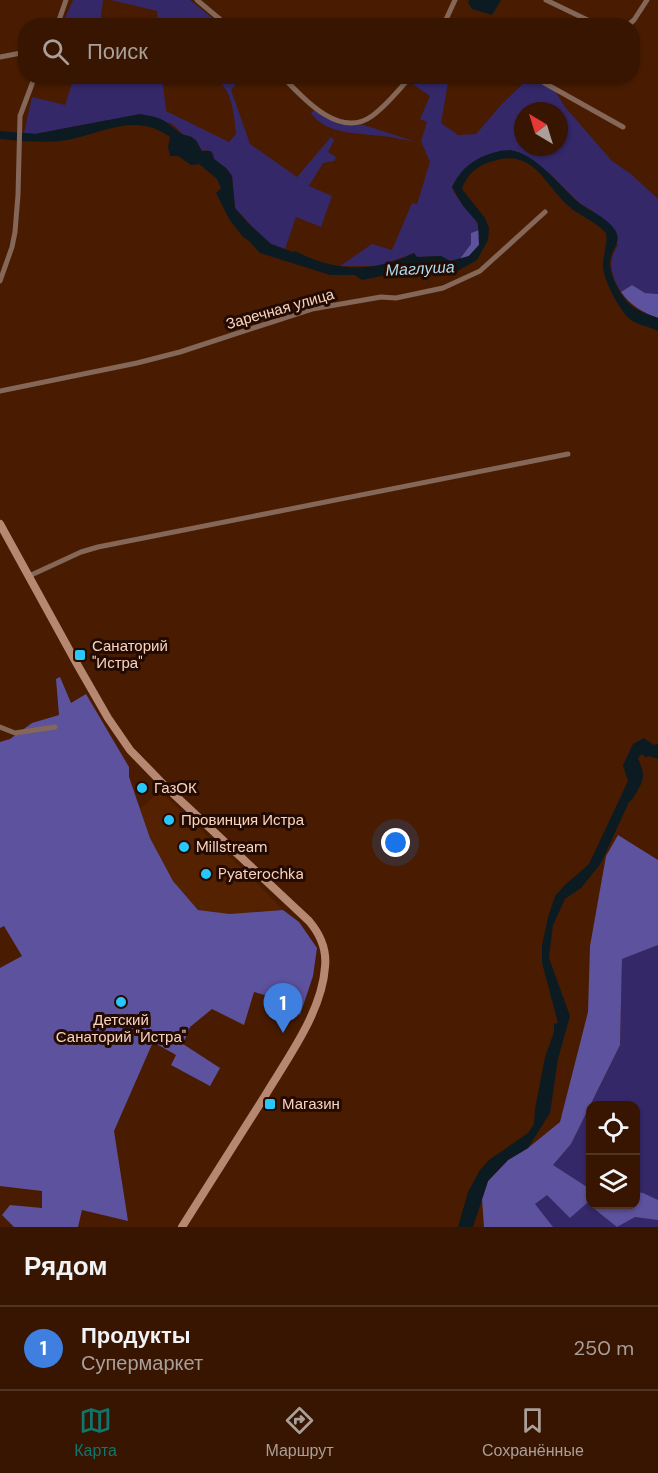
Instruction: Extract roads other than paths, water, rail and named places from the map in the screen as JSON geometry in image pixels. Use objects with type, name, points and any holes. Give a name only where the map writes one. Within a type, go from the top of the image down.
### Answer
[{"type":"main road","points":[[0,524],[4,539],[28,576],[76,664],[130,750],[165,786],[309,921],[316,930],[324,951],[326,966],[324,981],[304,1031],[182,1227]]},
{"type":"street","points":[[60,18],[66,0]]},
{"type":"street","points":[[197,0],[218,18]]},
{"type":"street","points":[[447,18],[455,0]]},
{"type":"street","points":[[546,0],[583,18]]},
{"type":"street","points":[[635,18],[647,0]]},
{"type":"street","points":[[0,57],[18,54]]},
{"type":"street","points":[[0,281],[15,232],[20,116],[32,84]]},
{"type":"street","points":[[290,84],[309,104],[322,113],[352,123],[370,118],[404,84]]},
{"type":"street","points":[[546,84],[623,127]]},
{"type":"street","name":"Заречная улица","points":[[0,391],[180,352],[312,309],[381,297],[396,298],[443,288],[480,271],[545,212]]},
{"type":"street","points":[[28,576],[81,552],[98,547],[568,454]]},
{"type":"street","points":[[0,727],[15,733],[55,727]]},
{"type":"water","points":[[469,0],[501,0],[492,15],[472,9],[468,3]]},
{"type":"water","name":"Маглуша","points":[[140,114],[162,120],[180,133],[192,138],[202,151],[211,151],[214,159],[226,168],[232,176],[235,208],[271,244],[325,263],[354,267],[384,264],[414,253],[417,257],[441,256],[450,261],[469,256],[479,245],[478,223],[463,206],[452,187],[465,168],[479,158],[504,151],[514,151],[514,156],[527,156],[538,164],[578,202],[603,218],[615,230],[618,239],[610,263],[614,281],[633,307],[658,318],[658,331],[631,320],[613,295],[603,266],[606,233],[562,200],[537,170],[516,159],[503,159],[483,165],[472,173],[462,189],[485,218],[489,228],[488,240],[477,260],[454,273],[424,272],[395,278],[392,274],[362,280],[355,275],[330,275],[260,253],[229,219],[216,193],[221,188],[217,179],[199,164],[191,165],[178,156],[170,156],[168,147],[170,137],[157,129],[130,125],[52,142],[0,139],[0,131],[35,134]]},
{"type":"water","points":[[644,738],[654,745],[658,744],[658,759],[648,756],[646,758],[642,754],[638,758],[643,772],[642,782],[629,802],[601,863],[581,888],[565,899],[553,925],[549,958],[570,1016],[558,1059],[550,1113],[528,1148],[508,1160],[488,1181],[473,1227],[458,1227],[468,1192],[480,1170],[489,1160],[528,1133],[534,1124],[545,1057],[554,1032],[554,1024],[558,1023],[542,963],[542,945],[548,917],[555,896],[589,864],[628,781],[623,765],[633,744]]},
{"type":"place","name":"Санаторий \"Истра\"","points":[[80,655]]},
{"type":"place","name":"ГазОК","points":[[142,788]]},
{"type":"place","name":"Провинция Истра","points":[[169,820]]},
{"type":"place","name":"Millstream","points":[[184,847]]},
{"type":"place","name":"Pyaterochka","points":[[206,874]]},
{"type":"place","name":"Детский Санаторий \"Истра\"","points":[[121,1002]]},
{"type":"place","name":"Продукты","points":[[283,1033]]},
{"type":"place","name":"Магазин","points":[[270,1104]]}]
